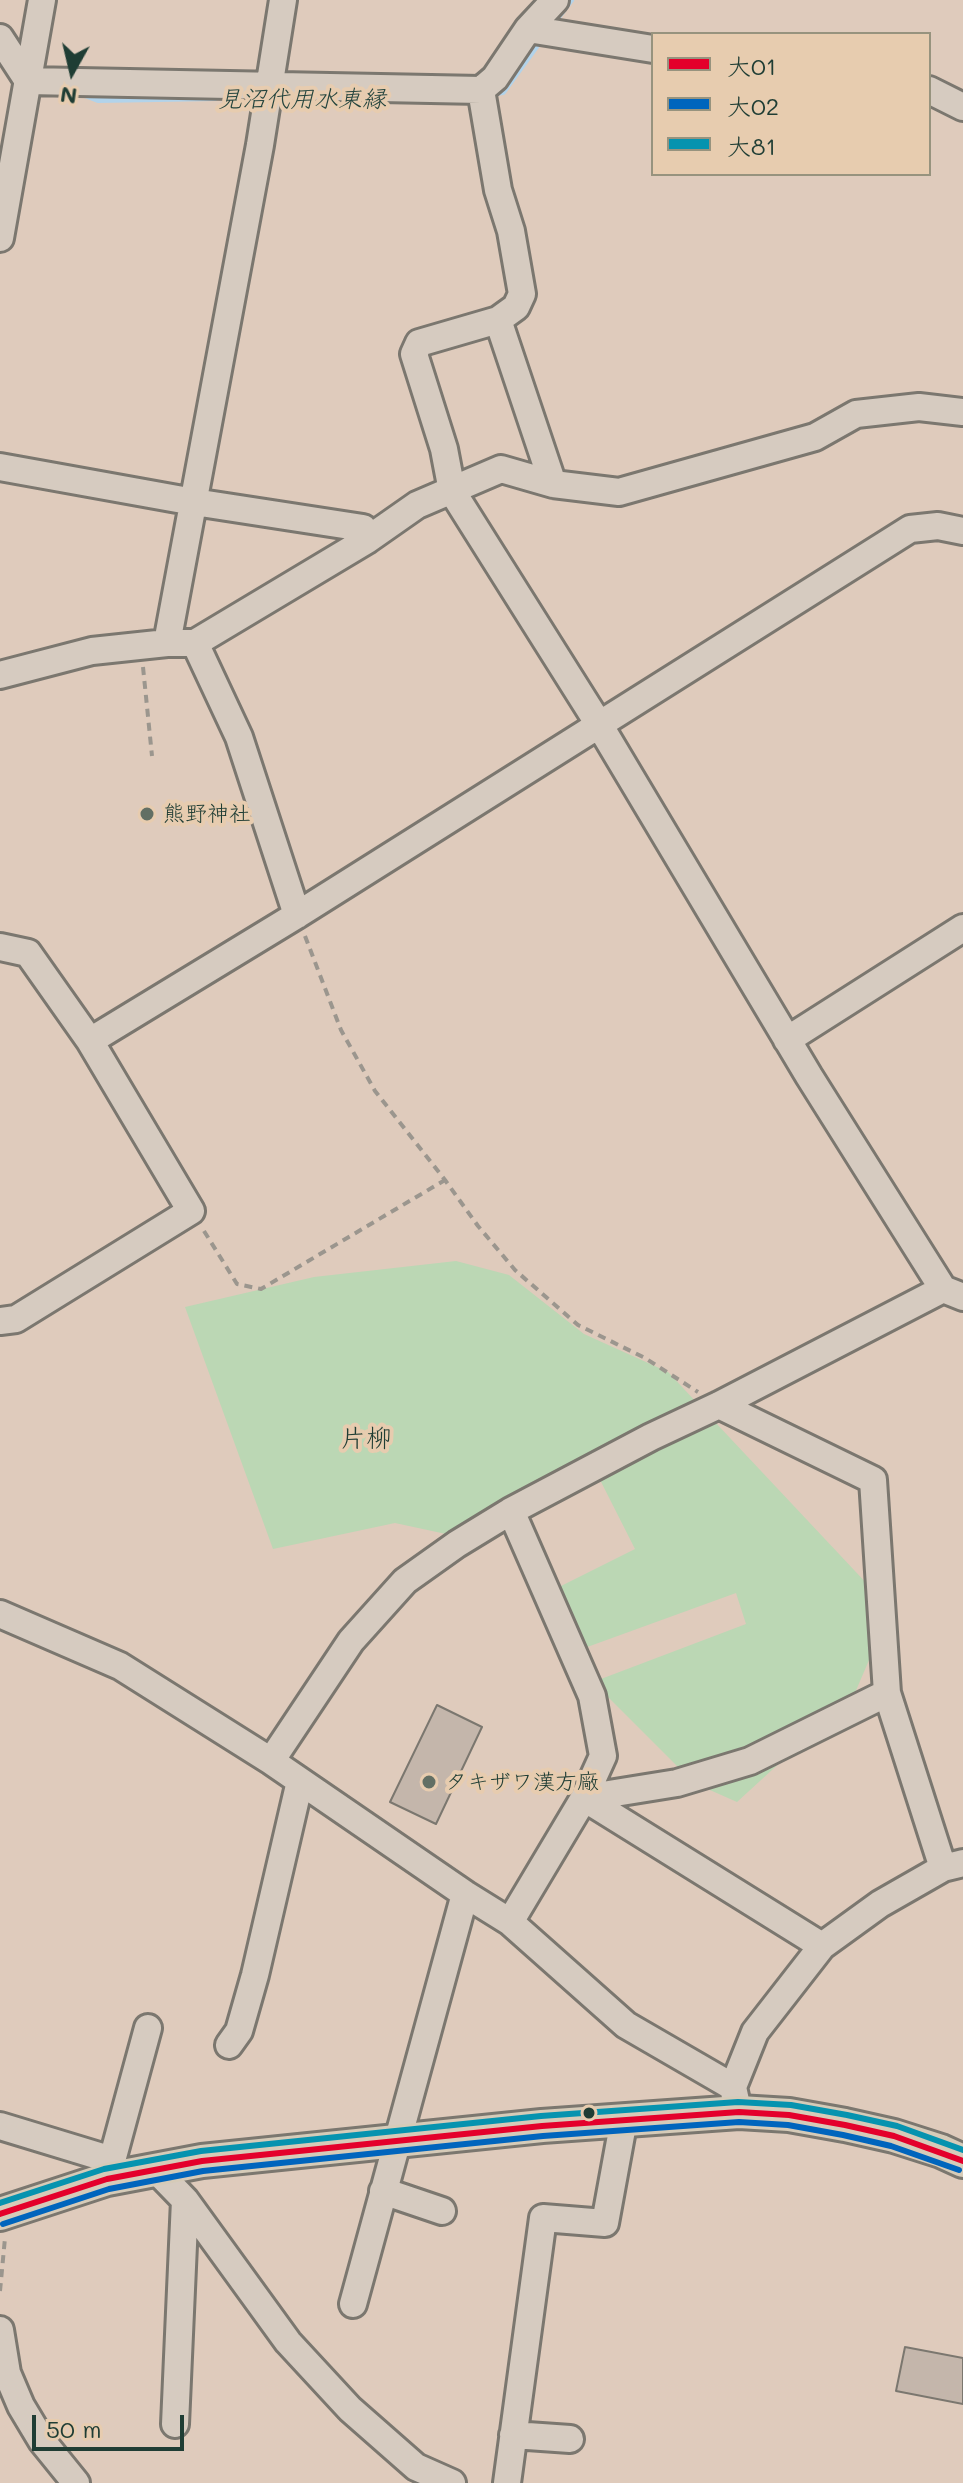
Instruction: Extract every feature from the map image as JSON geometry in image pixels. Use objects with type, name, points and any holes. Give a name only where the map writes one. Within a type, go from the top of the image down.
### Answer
[{"type":"main road","points":[[4,2213],[110,2170],[155,2169],[243,2155],[624,2119],[736,2099],[789,2115],[906,2140],[963,2161]]},
{"type":"street","points":[[0,238],[42,0]]},
{"type":"street","points":[[167,643],[270,87],[283,0]]},
{"type":"street","points":[[28,81],[481,90],[495,78],[528,29],[555,0]]},
{"type":"street","points":[[528,29],[651,49]]},
{"type":"street","points":[[0,38],[28,81]]},
{"type":"street","points":[[271,1761],[351,1641],[405,1581],[457,1544],[511,1511],[651,1437],[953,1293],[787,1040],[600,726],[452,491],[444,449],[414,354],[419,343],[498,320],[516,307],[522,294],[511,231],[498,190],[481,90]]},
{"type":"street","points":[[931,91],[963,107]]},
{"type":"street","points":[[498,320],[553,484]]},
{"type":"street","points":[[0,675],[92,651],[195,643],[367,540],[417,505],[501,469],[553,484],[619,492],[815,437],[856,414],[919,407],[963,412]]},
{"type":"street","points":[[0,467],[363,528],[367,540]]},
{"type":"street","points":[[90,1041],[600,726],[910,529],[938,526],[963,531]]},
{"type":"street","points":[[195,643],[239,737],[297,915]]},
{"type":"street","points":[[787,1040],[963,928]]},
{"type":"street","points":[[0,947],[28,953],[90,1041],[191,1211],[16,1319],[0,1321]]},
{"type":"street","points":[[1,1619],[120,1666],[271,1761],[510,1922],[626,2025],[736,2099],[755,2032],[822,1946],[880,1904],[953,1865],[887,1693],[873,1480],[719,1405]]},
{"type":"street","points":[[510,1922],[584,1798],[603,1756],[592,1696],[511,1511]]},
{"type":"street","points":[[584,1798],[677,1783],[750,1761],[887,1693]]},
{"type":"street","points":[[229,2045],[239,2031],[255,1975],[300,1781]]},
{"type":"street","points":[[584,1798],[822,1946]]},
{"type":"street","points":[[353,2304],[465,1894]]},
{"type":"street","points":[[0,2126],[110,2170],[148,2028]]},
{"type":"street","points":[[507,2483],[543,2218],[605,2223],[624,2119]]},
{"type":"street","points":[[155,2169],[185,2200],[288,2342],[350,2409],[416,2467],[452,2483]]},
{"type":"street","points":[[383,2191],[442,2211]]},
{"type":"street","points":[[175,2424],[185,2200]]},
{"type":"street","points":[[0,2330],[7,2373],[21,2406],[42,2441],[76,2483]]},
{"type":"street","points":[[513,2435],[570,2439]]},
{"type":"path","points":[[140,647],[152,756]]},
{"type":"path","points":[[297,915],[341,1030],[375,1091],[515,1270],[578,1325],[645,1358],[719,1405]]},
{"type":"path","points":[[191,1211],[237,1284],[261,1289],[445,1180]]},
{"type":"path","points":[[0,2291],[4,2213]]},
{"type":"green space","points":[[456,1261],[509,1275],[584,1334],[668,1372],[886,1604],[876,1644],[854,1695],[737,1802],[694,1783],[593,1682],[746,1624],[736,1593],[579,1650],[553,1590],[635,1549],[592,1464],[457,1540],[446,1534],[395,1523],[273,1549],[185,1307],[314,1277]]},
{"type":"building","points":[[437,1705],[482,1727],[436,1824],[390,1802]]},
{"type":"building","points":[[905,2347],[963,2358],[963,2404],[896,2391]]},
{"type":"waterway","name":"見沼代用水東縁","points":[[552,25],[571,0]]},
{"type":"waterway","name":"見沼代用水東縁","points":[[490,94],[503,92],[543,37]]},
{"type":"waterway","name":"見沼代用水東縁","points":[[80,93],[98,100],[215,98]]},
{"type":"transit line","name":"大81","points":[[0,2203],[104,2169],[201,2151],[541,2116],[738,2102],[791,2105],[847,2115],[897,2126],[963,2150]]},
{"type":"transit line","name":"大01","points":[[0,2214],[107,2179],[202,2161],[542,2126],[739,2112],[789,2115],[845,2125],[894,2136],[963,2161]]},
{"type":"transit line","name":"大02","points":[[3,2224],[109,2189],[203,2171],[543,2136],[739,2122],[788,2125],[843,2135],[891,2146],[959,2170]]},
{"type":"place","name":"熊野神社","points":[[147,814]]},
{"type":"place","name":"タキザワ漢方廠","points":[[429,1782]]},
{"type":"district","name":"片柳","points":[[366,1439]]}]
